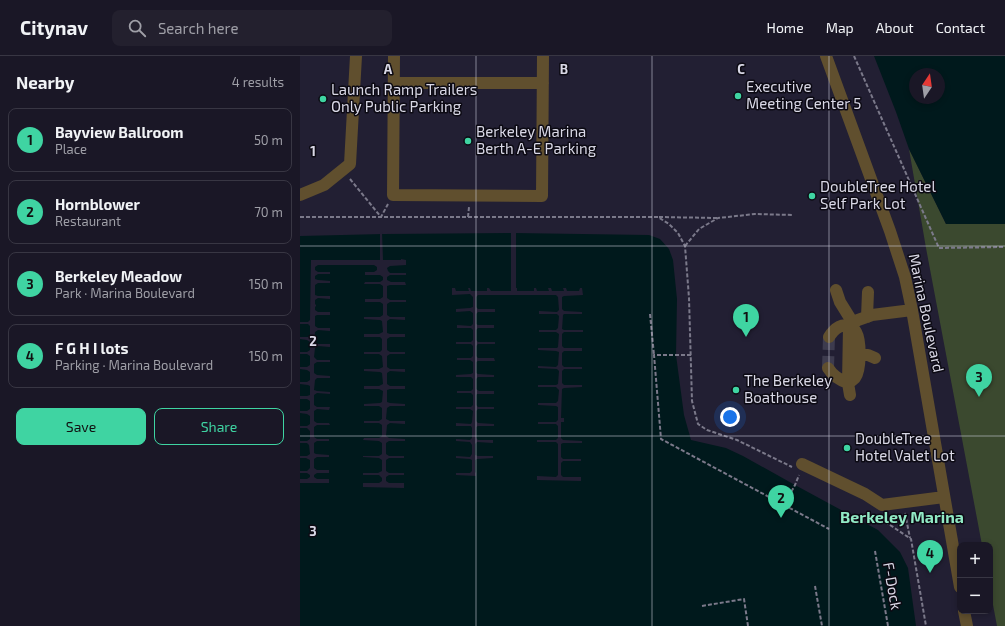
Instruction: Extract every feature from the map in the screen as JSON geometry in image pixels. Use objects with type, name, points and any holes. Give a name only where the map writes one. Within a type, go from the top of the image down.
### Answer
[{"type":"street","points":[[300,195],[324,185],[350,164],[356,56]]},
{"type":"street","points":[[394,56],[393,195],[542,196],[543,56]]},
{"type":"street","name":"Marina Boulevard","points":[[826,56],[890,231],[905,277],[958,578]]},
{"type":"street","points":[[394,83],[543,83]]},
{"type":"street","points":[[836,290],[840,302],[856,331],[858,338],[859,367],[849,389]]},
{"type":"street","points":[[867,317],[868,292]]},
{"type":"street","points":[[829,337],[832,332],[838,328],[851,324],[872,314],[912,310]]},
{"type":"street","points":[[849,389],[851,324]]},
{"type":"street","points":[[859,355],[868,355],[875,358]]},
{"type":"street","points":[[828,368],[832,374],[849,389]]},
{"type":"street","points":[[799,468],[826,473],[865,491],[882,505],[910,499],[944,497]]},
{"type":"street","points":[[965,614],[967,626]]},
{"type":"path","points":[[854,56],[939,248],[1005,247]]},
{"type":"path","points":[[342,170],[381,216]]},
{"type":"path","points":[[381,221],[381,216],[393,195]]},
{"type":"path","points":[[300,217],[718,218],[755,214],[792,215]]},
{"type":"path","points":[[658,217],[669,224],[678,233],[685,246],[689,298],[692,401],[698,424],[707,430],[737,440],[799,468],[795,486],[784,505]]},
{"type":"path","points":[[685,246],[699,229],[718,218]]},
{"type":"path","points":[[650,314],[661,439],[828,529]]},
{"type":"path","points":[[654,355],[691,355]]},
{"type":"path","points":[[910,499],[911,539],[926,626]]},
{"type":"path","points":[[874,514],[911,539]]},
{"type":"path","name":"F-Dock","points":[[875,551],[888,626]]},
{"type":"path","points":[[815,586],[822,626]]},
{"type":"path","points":[[702,606],[744,599],[748,626]]},
{"type":"green space","points":[[909,149],[946,224],[1005,224],[1005,626],[997,626],[993,605],[993,542],[981,542],[926,248]]},
{"type":"shaded area","points":[[874,56],[1005,56],[1005,224],[946,224],[909,149]]},
{"type":"shaded area","points":[[514,233],[649,235],[660,239],[669,249],[673,260],[677,299],[676,355],[684,415],[691,440],[726,448],[743,456],[878,530],[900,552],[908,568],[916,626],[300,626],[300,236]]},
{"type":"pier","points":[[511,231],[516,231],[517,291],[534,291],[534,288],[536,288],[537,291],[549,291],[548,288],[551,288],[552,291],[564,291],[563,288],[566,288],[567,291],[579,291],[580,288],[582,288],[583,295],[562,297],[562,309],[564,311],[582,312],[582,314],[564,314],[562,329],[583,330],[583,332],[564,332],[562,334],[562,346],[564,348],[582,348],[582,351],[564,351],[562,353],[562,365],[564,367],[582,367],[582,369],[564,369],[562,371],[562,383],[564,385],[582,385],[582,387],[562,389],[561,418],[564,418],[564,422],[561,422],[561,438],[563,440],[582,441],[582,443],[561,444],[561,457],[563,459],[581,459],[581,461],[563,461],[561,463],[561,475],[563,477],[581,477],[581,481],[537,480],[537,476],[556,477],[558,475],[558,444],[556,442],[537,442],[537,440],[556,440],[558,438],[558,426],[556,424],[538,424],[538,422],[556,422],[558,420],[558,407],[538,405],[538,403],[556,403],[558,401],[559,390],[556,387],[538,387],[538,385],[558,384],[559,371],[557,369],[538,368],[538,366],[556,367],[558,365],[559,352],[538,350],[538,348],[558,347],[559,334],[556,332],[539,332],[539,330],[556,330],[558,328],[559,316],[557,314],[539,314],[539,311],[557,312],[559,310],[558,297],[556,295],[478,295],[476,297],[476,307],[478,309],[495,309],[495,312],[478,312],[476,314],[476,324],[494,325],[494,328],[478,328],[476,330],[476,340],[478,342],[495,342],[495,344],[478,344],[476,346],[476,356],[478,358],[494,358],[495,361],[476,362],[476,373],[494,375],[494,377],[478,377],[476,379],[476,389],[479,391],[494,391],[494,394],[477,394],[476,405],[478,407],[494,407],[494,409],[478,409],[476,411],[476,421],[478,423],[494,424],[494,426],[476,427],[476,438],[478,440],[493,440],[493,443],[477,442],[475,444],[475,455],[493,456],[493,458],[475,460],[476,476],[456,475],[456,473],[470,473],[472,471],[472,460],[456,458],[456,456],[470,457],[472,454],[472,445],[470,442],[456,441],[456,439],[470,440],[472,438],[472,428],[471,426],[456,426],[456,423],[471,424],[473,411],[470,409],[456,409],[456,407],[471,407],[473,405],[473,395],[471,393],[457,393],[457,391],[471,391],[473,389],[473,379],[471,377],[456,377],[456,375],[473,373],[473,362],[470,360],[457,360],[457,358],[471,358],[473,356],[473,346],[471,344],[456,344],[456,342],[471,342],[473,340],[473,330],[471,328],[457,328],[457,325],[471,326],[473,324],[473,313],[470,311],[456,312],[456,309],[473,307],[473,297],[470,294],[452,295],[452,288],[455,288],[456,291],[469,291],[468,288],[470,288],[471,291],[487,291],[487,288],[489,288],[491,291],[511,291]]},
{"type":"pier","points":[[380,232],[382,232],[383,260],[406,260],[406,265],[390,266],[387,268],[390,273],[406,273],[406,275],[390,275],[387,277],[387,280],[391,282],[405,282],[406,285],[387,286],[387,298],[390,300],[406,300],[406,302],[390,302],[387,304],[387,315],[390,317],[405,317],[405,320],[390,319],[387,321],[387,333],[405,334],[405,337],[390,337],[387,339],[387,350],[390,352],[405,352],[405,354],[390,354],[387,356],[387,367],[390,369],[405,369],[405,372],[390,371],[387,373],[387,384],[390,386],[405,386],[405,389],[387,390],[387,402],[405,404],[405,406],[390,406],[387,408],[386,419],[390,421],[405,421],[405,424],[390,423],[387,425],[386,436],[389,438],[405,439],[405,441],[389,441],[386,443],[386,454],[389,456],[404,456],[404,458],[389,458],[386,460],[386,471],[389,473],[404,473],[404,475],[389,475],[386,477],[386,481],[389,483],[404,483],[404,488],[363,487],[363,483],[379,483],[382,481],[382,478],[379,475],[363,475],[363,473],[378,473],[382,471],[382,460],[379,458],[363,457],[379,456],[382,454],[382,443],[379,441],[363,440],[364,438],[379,438],[382,436],[382,425],[379,423],[364,423],[364,421],[379,421],[382,419],[382,408],[379,406],[364,406],[364,404],[382,402],[383,391],[379,389],[364,389],[364,386],[379,386],[383,384],[382,373],[364,371],[364,369],[379,369],[383,367],[382,356],[379,354],[364,354],[364,352],[380,352],[382,350],[382,339],[380,337],[364,337],[364,334],[379,334],[383,332],[382,321],[364,319],[364,317],[380,317],[383,315],[383,304],[380,302],[365,302],[365,299],[380,299],[383,297],[383,286],[380,284],[364,284],[365,282],[380,282],[383,280],[383,277],[380,275],[365,275],[365,272],[374,272],[377,270],[377,267],[374,265],[318,265],[315,267],[315,270],[318,272],[330,272],[330,274],[318,274],[315,276],[315,279],[330,281],[330,283],[318,283],[315,285],[315,295],[330,296],[330,299],[318,298],[315,300],[315,310],[318,312],[330,312],[330,315],[315,316],[315,326],[318,328],[330,328],[330,331],[318,330],[315,332],[314,342],[318,344],[330,344],[330,347],[318,346],[315,348],[314,357],[317,360],[330,360],[330,362],[317,362],[314,364],[314,373],[317,375],[330,376],[330,378],[317,378],[315,380],[314,390],[330,392],[330,394],[317,393],[314,395],[314,405],[317,407],[330,407],[329,410],[317,409],[314,411],[314,421],[317,423],[329,423],[330,425],[317,425],[314,427],[314,437],[317,439],[329,439],[329,441],[317,441],[314,443],[314,453],[329,455],[329,457],[317,457],[314,459],[314,468],[317,470],[329,470],[329,473],[317,473],[314,477],[317,479],[329,479],[329,483],[300,483],[300,479],[307,479],[310,477],[307,473],[300,473],[300,471],[307,471],[310,468],[310,460],[300,458],[300,456],[307,456],[310,454],[309,445],[307,443],[300,443],[300,441],[307,441],[310,439],[310,431],[307,428],[300,428],[300,426],[307,426],[310,424],[310,416],[300,413],[300,411],[307,411],[310,409],[310,401],[307,399],[300,399],[300,396],[310,395],[310,386],[300,384],[300,382],[307,382],[310,380],[310,372],[300,369],[300,367],[307,367],[310,365],[310,356],[307,354],[300,354],[300,352],[307,352],[310,350],[310,342],[300,339],[300,337],[308,337],[310,335],[310,326],[308,324],[300,324],[300,322],[308,322],[310,320],[311,260],[380,260]]},
{"type":"tunnel","points":[[828,368],[829,337]]},
{"type":"place","name":"Executive Meeting Center 5","points":[[738,96]]},
{"type":"place","name":"Launch Ramp Trailers Only Public Parking","points":[[323,99]]},
{"type":"place","name":"Berkeley Marina Berth A-E Parking","points":[[468,141]]},
{"type":"place","name":"DoubleTree Hotel Self Park Lot","points":[[812,196]]},
{"type":"place","name":"Bayview Ballroom","points":[[746,337]]},
{"type":"place","name":"The Berkeley Boathouse","points":[[736,390]]},
{"type":"place","name":"Berkeley Meadow","points":[[979,397]]},
{"type":"place","name":"DoubleTree Hotel Valet Lot","points":[[847,448]]},
{"type":"place","name":"Hornblower","points":[[781,518]]},
{"type":"place","name":"F G H I lots","points":[[930,573]]},
{"type":"district","name":"Berkeley Marina","points":[[902,517]]}]
